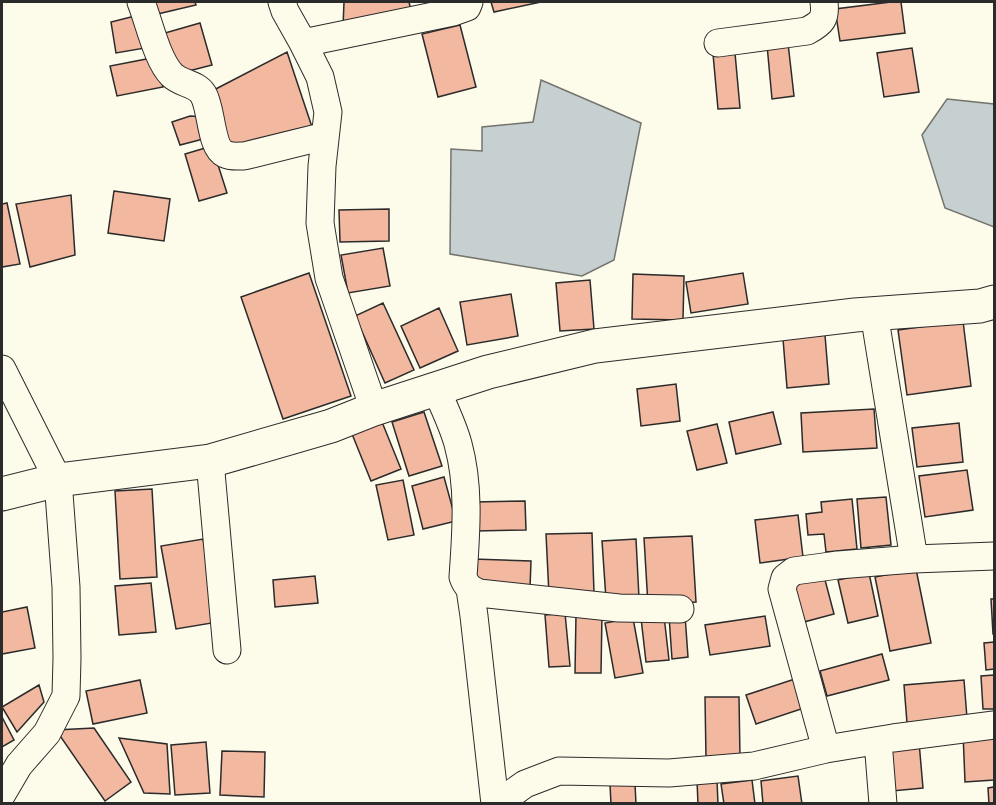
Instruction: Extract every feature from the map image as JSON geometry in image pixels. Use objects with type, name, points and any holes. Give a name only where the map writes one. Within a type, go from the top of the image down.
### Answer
[{"type":"street","points":[[141,2],[164,64],[173,75],[202,92],[207,103],[217,146],[223,153],[244,156],[325,136]]},
{"type":"street","points":[[282,2],[320,77],[328,112],[320,223],[329,278],[374,408]]},
{"type":"street","points":[[303,43],[453,12],[467,7],[469,2]]},
{"type":"street","points":[[718,43],[807,32],[822,20],[825,12],[824,2]]},
{"type":"street","points":[[2,494],[58,480],[210,460],[331,426],[374,408],[488,372],[595,346],[874,313],[980,306],[994,302]]},
{"type":"street","points":[[874,313],[914,559]]},
{"type":"street","points":[[2,369],[58,480],[66,587],[67,658],[66,696],[47,733],[19,765],[2,794]]},
{"type":"street","points":[[436,388],[458,443],[465,478],[466,528],[463,577],[470,589],[479,593],[619,608],[680,609]]},
{"type":"street","points":[[210,460],[227,650]]},
{"type":"street","points":[[826,749],[782,589],[785,578],[794,571],[838,565],[994,556]]},
{"type":"street","points":[[470,589],[496,804],[525,784],[559,771],[669,773],[754,766],[826,749],[994,725]]},
{"type":"street","points":[[878,741],[883,804]]},
{"type":"shaded area","points":[[541,80],[641,123],[614,260],[582,276],[450,254],[451,149],[482,151],[482,127],[533,122]]},
{"type":"shaded area","points":[[947,99],[994,104],[994,227],[945,208],[922,135]]},
{"type":"building","points":[[146,2],[195,2],[196,5],[149,16]]},
{"type":"building","points":[[344,2],[409,2],[413,19],[343,27]]},
{"type":"building","points":[[491,2],[541,2],[494,12]]},
{"type":"building","points":[[901,2],[905,33],[840,41],[835,9]]},
{"type":"building","points":[[143,14],[151,47],[116,53],[111,22]]},
{"type":"building","points":[[200,23],[212,65],[177,74],[165,33]]},
{"type":"building","points":[[460,25],[476,87],[438,97],[422,34]]},
{"type":"building","points":[[788,43],[794,96],[772,99],[767,45]]},
{"type":"building","points":[[912,48],[919,92],[884,97],[877,53]]},
{"type":"building","points":[[287,52],[312,127],[228,149],[210,92]]},
{"type":"building","points":[[735,53],[740,108],[718,109],[713,54]]},
{"type":"building","points":[[157,57],[163,87],[117,96],[110,66]]},
{"type":"building","points":[[190,116],[206,117],[211,137],[180,145],[172,122]]},
{"type":"building","points":[[212,146],[227,193],[199,201],[185,154]]},
{"type":"building","points":[[114,191],[170,199],[164,241],[108,233]]},
{"type":"building","points":[[71,195],[75,255],[30,267],[16,204]]},
{"type":"building","points":[[7,203],[20,264],[2,267],[2,204]]},
{"type":"building","points":[[389,209],[389,241],[340,242],[339,210]]},
{"type":"building","points":[[383,248],[390,286],[348,293],[341,255]]},
{"type":"building","points":[[309,273],[351,396],[283,419],[241,297]]},
{"type":"building","points":[[743,273],[748,304],[691,313],[686,282]]},
{"type":"building","points":[[633,274],[684,276],[683,320],[632,319]]},
{"type":"building","points":[[590,280],[594,329],[560,331],[556,283]]},
{"type":"building","points":[[511,294],[518,336],[467,345],[460,302]]},
{"type":"building","points":[[383,303],[414,370],[385,383],[355,316]]},
{"type":"building","points":[[439,308],[458,351],[420,368],[401,326]]},
{"type":"building","points":[[963,321],[971,386],[907,395],[898,330]]},
{"type":"building","points":[[825,335],[829,384],[787,388],[783,339]]},
{"type":"building","points":[[676,384],[680,421],[641,426],[637,389]]},
{"type":"building","points":[[874,409],[877,448],[803,452],[801,413]]},
{"type":"building","points":[[424,412],[442,466],[409,476],[392,422]]},
{"type":"building","points":[[773,412],[781,444],[736,454],[729,422]]},
{"type":"building","points":[[382,422],[401,469],[371,481],[352,434]]},
{"type":"building","points":[[959,423],[963,462],[917,467],[912,428]]},
{"type":"building","points":[[717,424],[727,463],[697,470],[687,431]]},
{"type":"building","points":[[967,470],[973,510],[925,517],[919,476]]},
{"type":"building","points":[[444,477],[456,521],[423,529],[412,486]]},
{"type":"building","points":[[403,480],[414,535],[388,540],[376,485]]},
{"type":"building","points":[[152,489],[157,577],[120,579],[115,491]]},
{"type":"building","points":[[886,497],[891,545],[861,548],[857,499]]},
{"type":"building","points":[[852,499],[857,549],[826,552],[824,534],[808,535],[806,514],[822,512],[821,502]]},
{"type":"building","points":[[525,501],[526,530],[475,531],[474,502]]},
{"type":"building","points":[[798,515],[803,557],[760,563],[755,520]]},
{"type":"building","points":[[592,533],[594,593],[549,595],[546,534]]},
{"type":"building","points":[[692,536],[696,602],[648,605],[644,538]]},
{"type":"building","points":[[203,539],[218,622],[176,629],[161,546]]},
{"type":"building","points":[[636,539],[639,598],[606,599],[602,541]]},
{"type":"building","points":[[473,559],[531,561],[530,588],[472,587]]},
{"type":"building","points":[[916,569],[931,643],[890,651],[875,577]]},
{"type":"building","points":[[869,573],[878,616],[848,623],[838,580]]},
{"type":"building","points":[[315,576],[318,603],[275,607],[273,580]]},
{"type":"building","points":[[824,576],[834,614],[804,622],[794,585]]},
{"type":"building","points":[[151,583],[156,632],[119,635],[115,586]]},
{"type":"building","points":[[991,599],[994,599],[994,634],[993,634]]},
{"type":"building","points":[[27,607],[35,648],[2,654],[2,612]]},
{"type":"building","points":[[565,613],[570,666],[549,667],[545,615]]},
{"type":"building","points":[[576,614],[602,614],[601,673],[575,673]]},
{"type":"building","points":[[685,615],[688,657],[672,659],[669,616]]},
{"type":"building","points":[[664,616],[669,660],[646,662],[641,618]]},
{"type":"building","points":[[765,616],[770,646],[710,655],[705,625]]},
{"type":"building","points":[[633,618],[643,673],[615,678],[605,623]]},
{"type":"building","points":[[994,642],[994,669],[986,670],[984,643]]},
{"type":"building","points":[[882,654],[889,680],[827,696],[820,671]]},
{"type":"building","points":[[994,675],[994,709],[983,709],[981,676]]},
{"type":"building","points":[[801,677],[810,706],[756,724],[746,695]]},
{"type":"building","points":[[140,680],[147,713],[93,724],[86,691]]},
{"type":"building","points":[[964,680],[967,718],[907,723],[904,685]]},
{"type":"building","points":[[39,685],[44,702],[17,732],[2,707]]},
{"type":"building","points":[[705,697],[739,697],[740,758],[706,758]]},
{"type":"building","points":[[2,717],[14,740],[2,747]]},
{"type":"building","points":[[94,728],[131,782],[105,801],[56,730]]},
{"type":"building","points":[[994,732],[994,780],[965,782],[963,733]]},
{"type":"building","points":[[119,738],[167,744],[170,794],[144,793]]},
{"type":"building","points":[[206,742],[210,793],[175,795],[171,745]]},
{"type":"building","points":[[919,742],[923,788],[892,791],[887,746]]},
{"type":"building","points":[[222,751],[265,752],[264,797],[220,795]]},
{"type":"building","points":[[798,776],[802,804],[763,804],[761,781]]},
{"type":"building","points":[[717,780],[718,804],[698,804],[697,781]]},
{"type":"building","points":[[752,780],[755,804],[724,804],[721,784]]},
{"type":"building","points":[[635,784],[636,804],[611,804],[610,785]]},
{"type":"building","points":[[994,787],[994,804],[989,804],[988,788]]}]
